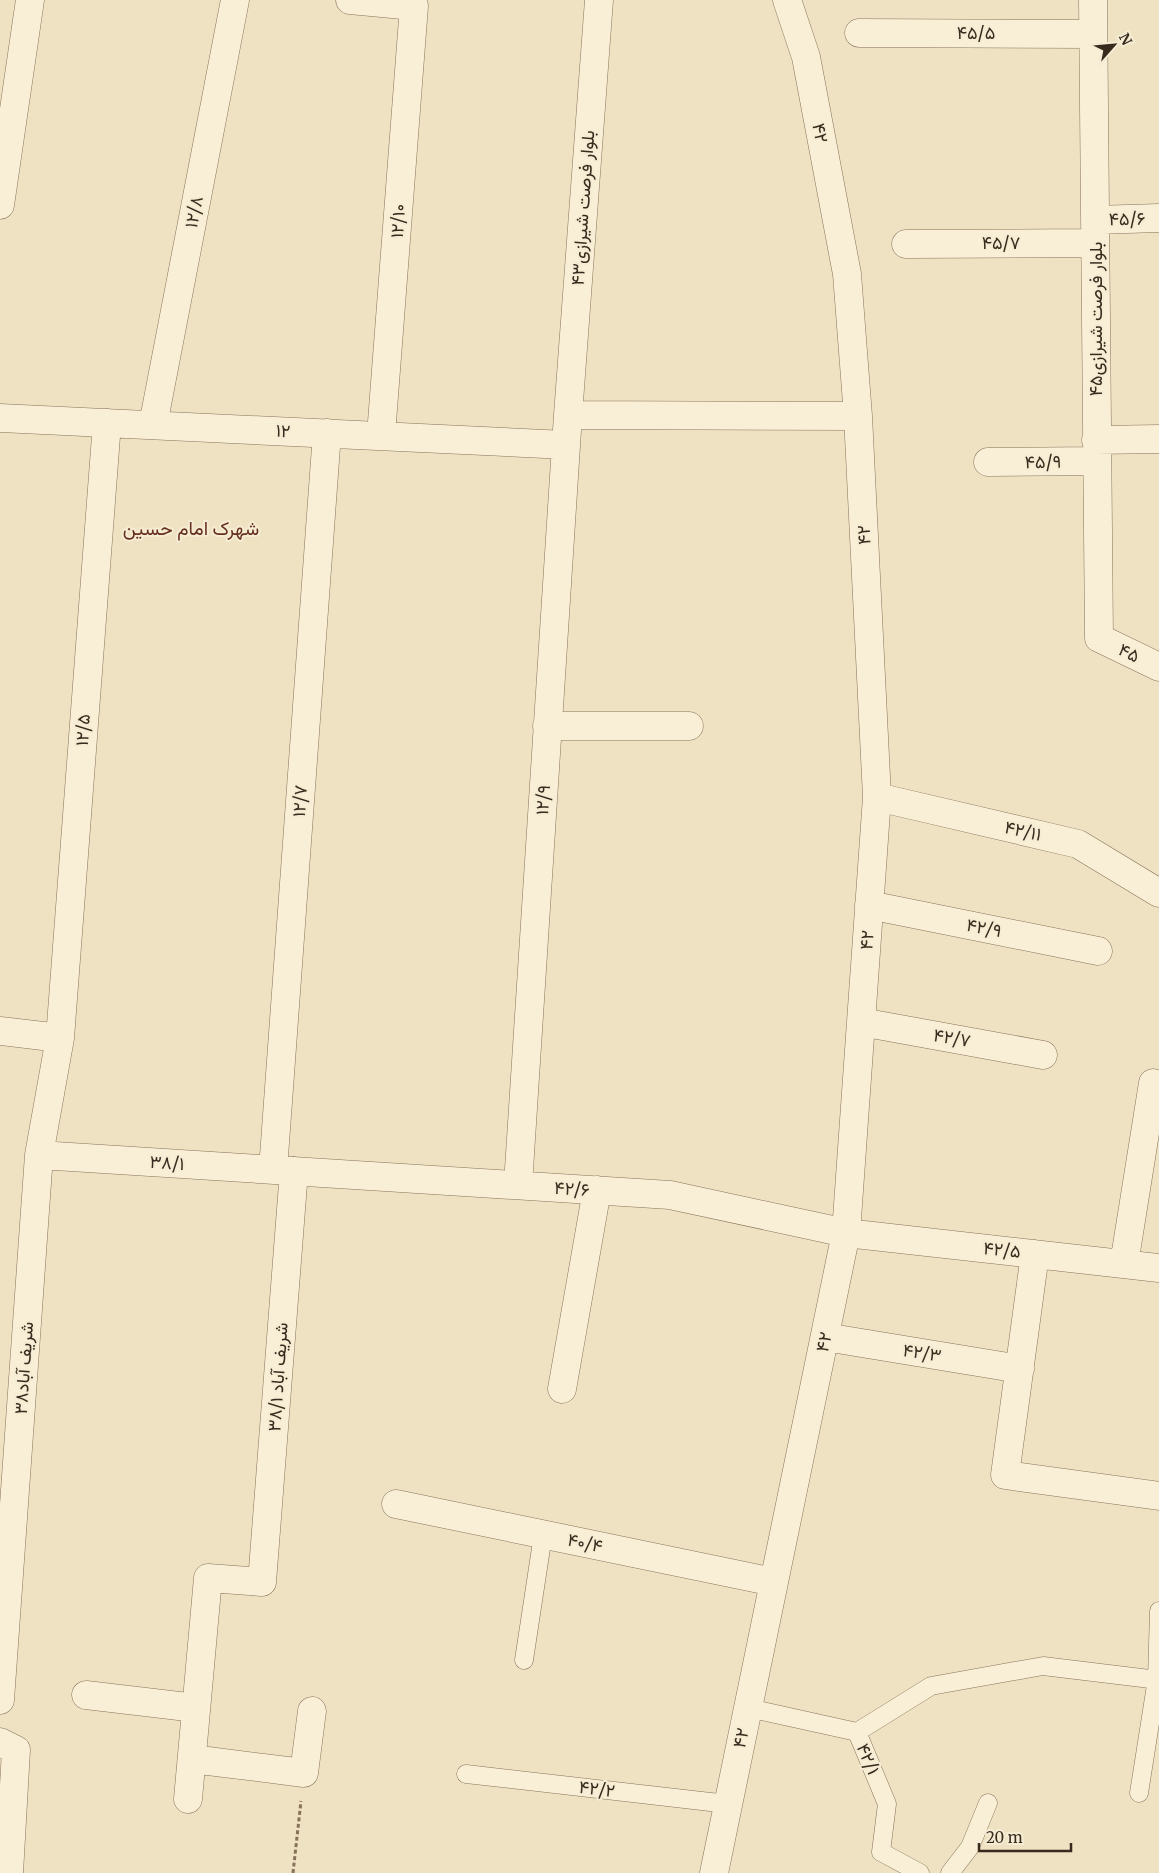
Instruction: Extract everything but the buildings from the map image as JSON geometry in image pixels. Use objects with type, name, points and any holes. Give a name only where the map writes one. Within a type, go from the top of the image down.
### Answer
[{"type":"street","points":[[0,205],[30,0]]},
{"type":"street","name":"۱۲/۸","points":[[153,425],[235,0]]},
{"type":"street","name":"۱۲/۱۰","points":[[350,0],[414,6],[381,435]]},
{"type":"street","name":"بلوار فرصت شیرازی۴۳","points":[[568,416],[599,0]]},
{"type":"street","name":"۴۲","points":[[714,1873],[846,1233],[877,797],[858,416],[847,274],[806,57],[787,0]]},
{"type":"street","name":"بلوار فرصت شیرازی۴۵","points":[[1093,0],[1099,638]]},
{"type":"street","name":"۴۵/۵","points":[[859,33],[1093,34]]},
{"type":"street","name":"۴۵/۶","points":[[1095,231],[1159,218]]},
{"type":"street","name":"۴۵/۷","points":[[906,244],[1095,231]]},
{"type":"street","points":[[568,416],[858,416]]},
{"type":"street","name":"۱۲/۹","points":[[518,1185],[568,416]]},
{"type":"street","name":"۱۲","points":[[0,418],[566,445]]},
{"type":"street","name":"۱۲/۵","points":[[60,1038],[107,423]]},
{"type":"street","name":"۱۲/۷","points":[[283,1170],[327,433]]},
{"type":"street","name":"۴۵/۹","points":[[988,462],[1097,450],[1159,439]]},
{"type":"street","name":"۴۵","points":[[1099,638],[1155,663]]},
{"type":"street","points":[[547,726],[689,726]]},
{"type":"street","name":"۴۲/۱۱","points":[[877,797],[1078,844],[1159,893]]},
{"type":"street","name":"۴۲/۹","points":[[869,905],[1098,951]]},
{"type":"street","name":"۴۲/۷","points":[[861,1022],[1044,1055]]},
{"type":"street","points":[[0,1031],[60,1038]]},
{"type":"street","name":"شریف آباد۳۸","points":[[0,1700],[39,1155],[60,1038]]},
{"type":"street","points":[[1124,1264],[1153,1083]]},
{"type":"street","name":"۳۸/۱","points":[[39,1155],[283,1170]]},
{"type":"street","name":"۴۲/۶","points":[[283,1170],[670,1195],[846,1233]]},
{"type":"street","name":"۳۸/۱ شریف آباد","points":[[196,1708],[208,1578],[262,1582],[283,1170]]},
{"type":"street","points":[[562,1389],[597,1190]]},
{"type":"street","name":"۴۲/۵","points":[[846,1233],[1159,1268]]},
{"type":"street","points":[[1035,1254],[1005,1475],[1159,1496]]},
{"type":"street","name":"۴۲/۳","points":[[825,1337],[1020,1370]]},
{"type":"street","name":"۴۰/۴","points":[[396,1504],[774,1582]]},
{"type":"street","points":[[86,1695],[196,1708],[188,1799]]},
{"type":"street","points":[[192,1758],[304,1773],[312,1711]]},
{"type":"street","points":[[0,1742],[16,1750],[9,1873]]},
{"type":"lane","points":[[524,1660],[543,1534]]},
{"type":"lane","points":[[1139,1793],[1158,1680],[1159,1611]]},
{"type":"lane","points":[[857,1732],[931,1686],[1043,1666],[1158,1680]]},
{"type":"lane","name":"۴۲/۱","points":[[748,1708],[857,1732],[887,1804],[881,1852],[920,1873]]},
{"type":"lane","name":"۴۲/۲","points":[[466,1774],[728,1804]]},
{"type":"lane","points":[[950,1873],[970,1847],[988,1803]]},
{"type":"path","points":[[293,1873],[304,1773]]},
{"type":"district","name":"شهرک امام حسین","points":[[191,528]]}]
